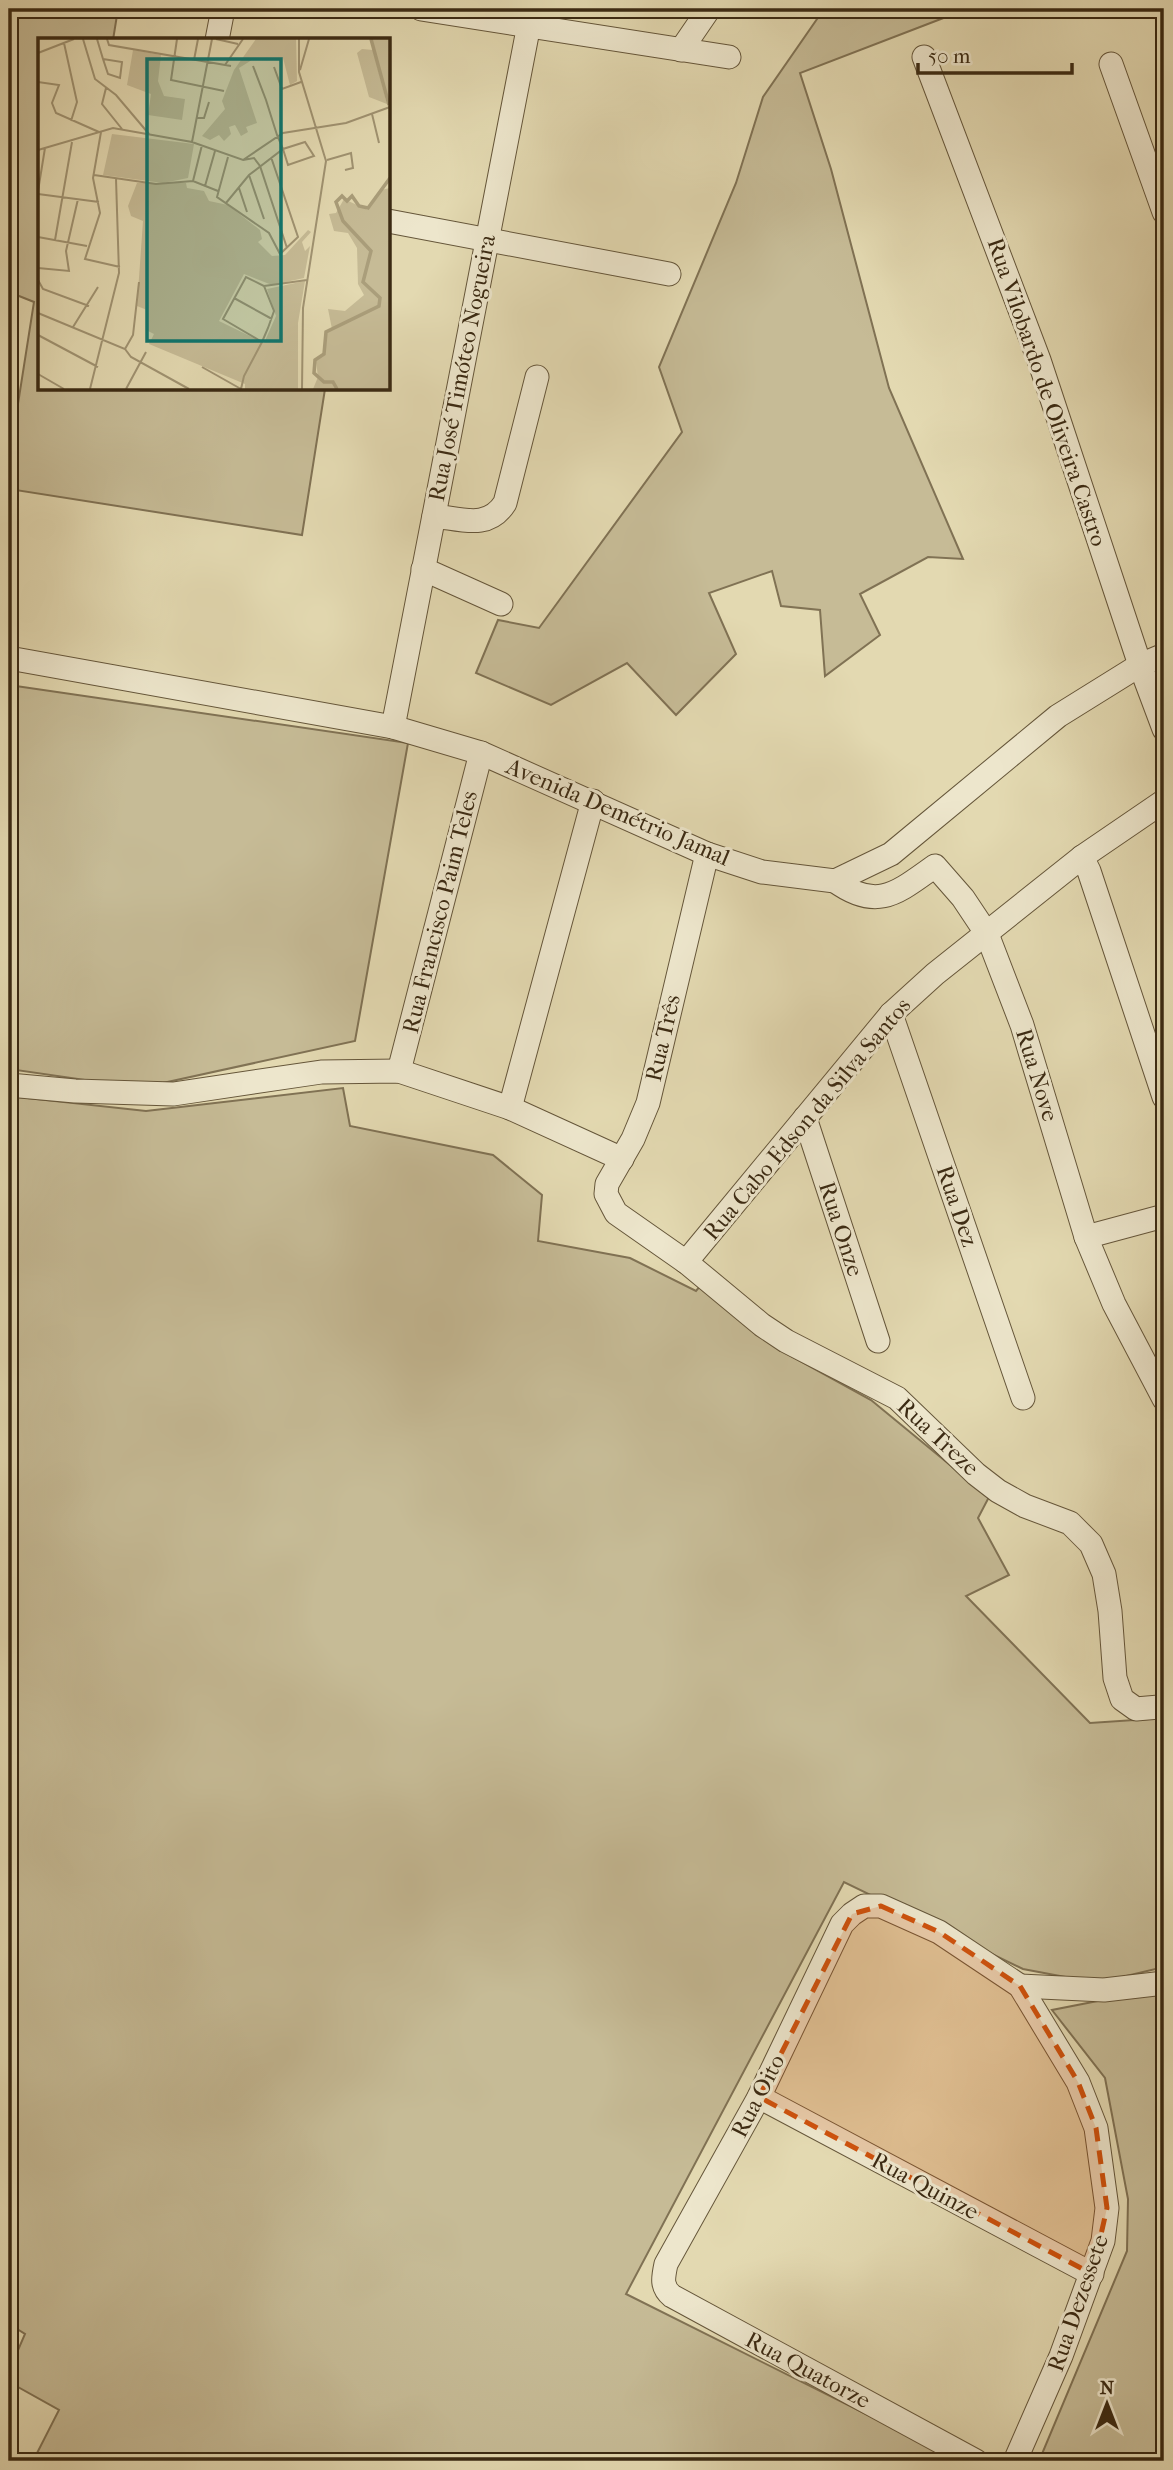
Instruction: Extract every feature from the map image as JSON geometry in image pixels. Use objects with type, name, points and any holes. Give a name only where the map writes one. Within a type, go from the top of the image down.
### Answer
[{"type":"street","points":[[217,38],[223,9]]},
{"type":"street","points":[[421,9],[531,17],[681,50],[729,57]]},
{"type":"street","points":[[681,50],[709,9]]},
{"type":"street","name":"Rua José Timóteo Nogueira","points":[[393,727],[531,17]]},
{"type":"street","name":"Rua Vilobardo de Oliveira Castro","points":[[923,57],[1039,360],[1140,665],[1164,729]]},
{"type":"street","points":[[1111,64],[1164,212]]},
{"type":"street","points":[[390,221],[669,275]]},
{"type":"street","points":[[434,516],[480,520],[491,519],[499,513],[505,503],[537,377]]},
{"type":"street","points":[[423,569],[501,604]]},
{"type":"street","points":[[835,881],[891,854],[1058,716],[1140,665],[1164,656]]},
{"type":"street","name":"Avenida Demétrio Jamal","points":[[10,657],[393,727],[481,753],[707,854],[762,872],[835,881]]},
{"type":"street","name":"Rua Francisco Paim Teles","points":[[399,1071],[481,753]]},
{"type":"street","points":[[510,1108],[593,801]]},
{"type":"street","name":"Rua Cabo Edson da Silva Santos","points":[[686,1262],[891,1014],[935,974],[1082,857],[1164,801]]},
{"type":"street","name":"Rua Três","points":[[616,1213],[606,1194],[607,1184],[648,1103],[707,854]]},
{"type":"street","points":[[1082,857],[1164,1097]]},
{"type":"street","name":"Rua Nove","points":[[835,881],[850,892],[872,898],[897,893],[935,866],[963,898],[987,934],[1022,1025],[1086,1237],[1114,1304],[1164,1399]]},
{"type":"street","name":"Rua Dez","points":[[891,1014],[1023,1398]]},
{"type":"street","points":[[9,1085],[75,1091],[173,1094],[321,1072],[399,1071],[510,1108],[622,1159]]},
{"type":"street","name":"Rua Onze","points":[[805,1118],[878,1341]]},
{"type":"street","name":"Rua Treze","points":[[616,1213],[686,1262],[786,1341],[897,1398],[976,1474],[998,1491],[1024,1506],[1070,1523],[1091,1544],[1104,1574],[1115,1678],[1122,1699],[1136,1709],[1164,1705]]},
{"type":"street","points":[[1086,1237],[1164,1216]]},
{"type":"street","name":"Rua Dezessete","points":[[842,1924],[864,1906],[881,1906],[939,1932],[1020,1986],[1078,2082],[1096,2128],[1107,2208],[1103,2241],[1062,2356],[1015,2461]]},
{"type":"street","name":"Rua Oito","points":[[666,2264],[759,2097],[842,1924]]},
{"type":"street","points":[[1020,1986],[1104,1990],[1164,1983]]},
{"type":"street","name":"Rua Quinze","points":[[759,2097],[1092,2274]]},
{"type":"street","name":"Rua Quatorze","points":[[666,2264],[663,2281],[666,2291],[672,2296],[976,2461]]},
{"type":"highlighted area","points":[[881,1906],[939,1932],[1020,1986],[1078,2082],[1096,2128],[1107,2208],[1092,2274],[759,2097],[852,1914]]},
{"type":"shaded area","points":[[9,9],[118,9],[113,38],[38,38],[38,390],[325,390],[302,535],[9,489],[9,461],[34,302],[9,292]]},
{"type":"shaded area","points":[[824,9],[945,9],[946,17],[800,73],[831,169],[889,388],[963,559],[928,557],[860,594],[880,635],[825,676],[820,610],[781,606],[772,571],[709,593],[736,654],[676,715],[627,663],[551,705],[476,673],[498,620],[539,628],[682,432],[659,367],[736,183],[763,97]]},
{"type":"shaded area","points":[[9,685],[408,743],[355,1041],[140,1088],[9,1069]]},
{"type":"shaded area","points":[[343,1088],[350,1126],[493,1155],[542,1195],[538,1241],[630,1258],[696,1291],[706,1279],[780,1350],[871,1400],[989,1497],[978,1518],[1009,1575],[966,1596],[1090,1723],[1164,1718],[1164,1967],[1097,1983],[1023,1969],[844,1882],[626,2294],[960,2461],[33,2461],[59,2410],[9,2382],[9,2371],[25,2334],[9,2324],[9,1096],[146,1111]]},
{"type":"shaded area","points":[[1164,1988],[1164,2461],[1039,2461],[1127,2251],[1128,2199],[1105,2078],[1052,2010]]}]
